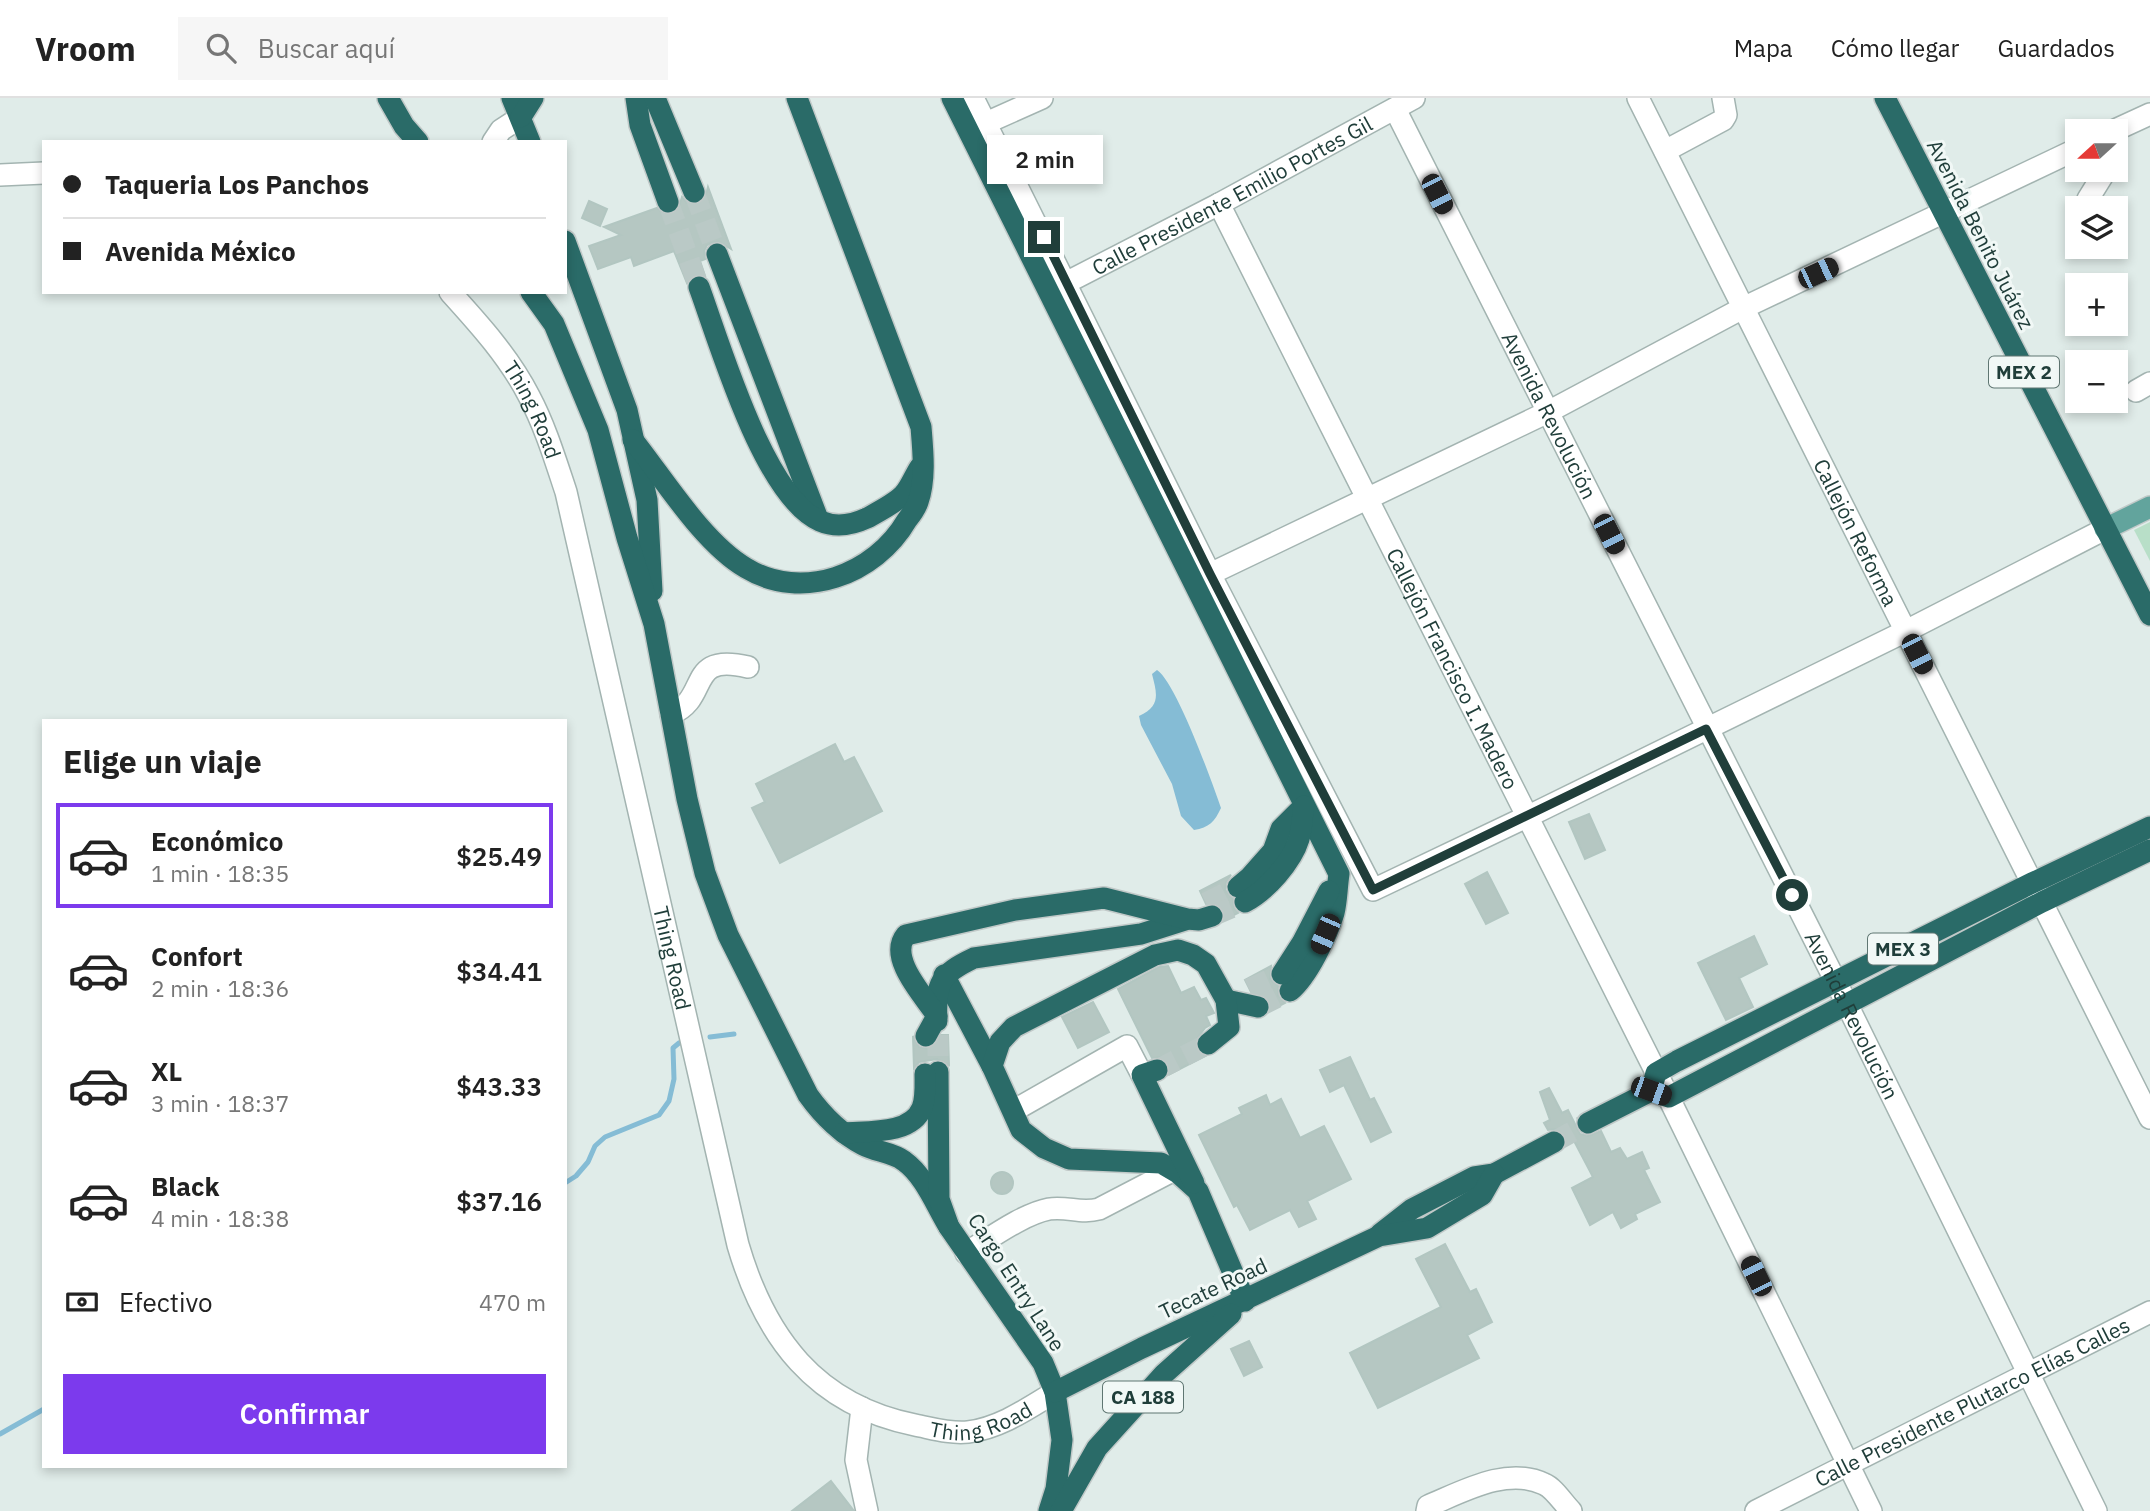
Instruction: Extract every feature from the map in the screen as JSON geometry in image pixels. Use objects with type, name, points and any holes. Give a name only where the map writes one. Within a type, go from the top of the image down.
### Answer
[{"type":"highway","points":[[388,98],[416,140]]},
{"type":"highway","points":[[529,140],[516,108],[533,98]]},
{"type":"highway","points":[[636,98],[640,125],[668,202]]},
{"type":"highway","points":[[655,98],[694,192]]},
{"type":"highway","points":[[633,440],[727,557],[770,579],[804,585],[833,580],[866,564],[898,536],[918,502],[924,460],[921,427],[797,98]]},
{"type":"highway","points":[[952,98],[1058,287],[1304,806],[1339,874],[1302,943],[1286,982]]},
{"type":"highway","name":"Avenida Benito Juárez","points":[[1885,98],[2150,615]]},
{"type":"highway","points":[[567,246],[627,410],[647,500],[654,624]]},
{"type":"highway","points":[[717,254],[819,521]]},
{"type":"highway","points":[[699,287],[769,466],[791,498],[819,521],[837,525],[857,522],[876,513],[903,495],[924,460]]},
{"type":"highway","points":[[532,294],[554,324],[598,430],[654,624],[687,799],[705,873],[728,936],[808,1095],[823,1116],[865,1146],[906,1163],[925,1186],[949,1227]]},
{"type":"highway","points":[[1242,894],[1250,877],[1273,850],[1282,829],[1304,806]]},
{"type":"highway","name":"MEX 3","points":[[1659,1087],[1836,982],[2150,827]]},
{"type":"highway","name":"MEX 3","points":[[1659,1087],[1846,1003],[2042,902],[2150,850]]},
{"type":"highway","points":[[1187,919],[1141,934],[974,958],[944,975],[937,996],[934,1029],[907,971],[901,951],[902,939],[906,935],[1015,910],[1104,898],[1187,919],[1199,920],[1209,909]]},
{"type":"highway","points":[[992,1066],[1000,1042],[1014,1027],[1155,956],[1178,950],[1193,955],[1206,964],[1226,1000],[1228,1027],[1208,1044]]},
{"type":"highway","points":[[944,975],[992,1066],[1021,1130],[1044,1148],[1069,1159],[1160,1163],[1174,1170],[1198,1191]]},
{"type":"highway","points":[[1226,1000],[1254,998]]},
{"type":"highway","name":"Cargo Entry Lane","points":[[844,1133],[887,1130],[903,1126],[915,1118],[922,1107],[932,1072],[939,1199],[949,1227],[1043,1363],[1055,1392]]},
{"type":"highway","points":[[1150,1072],[1245,1301]]},
{"type":"highway","points":[[1588,1124],[1659,1087]]},
{"type":"highway","name":"Tecate Road","points":[[1055,1392],[1379,1236],[1427,1228],[1482,1195],[1494,1174],[1554,1142]]},
{"type":"highway","name":"CA 188","points":[[1061,1511],[1097,1448],[1164,1374],[1245,1301]]},
{"type":"highway","points":[[1049,1511],[1056,1489],[1062,1440],[1055,1392]]},
{"type":"main road","points":[[2105,529],[2150,508]]},
{"type":"street","points":[[973,98],[1058,287],[1373,890],[1906,631],[2105,529]]},
{"type":"street","points":[[986,123],[1042,98]]},
{"type":"street","name":"Callejón Reforma","points":[[1639,98],[2150,1118]]},
{"type":"street","points":[[1665,151],[1723,120],[1726,115],[1723,98]]},
{"type":"street","name":"Calle Presidente Emilio Portes Gil","points":[[1058,287],[1219,204],[1406,102]]},
{"type":"street","name":"Avenida Revolución","points":[[1406,102],[1548,412],[1836,982],[2096,1511]]},
{"type":"street","points":[[494,140],[516,108]]},
{"type":"street","points":[[2128,127],[2147,122]]},
{"type":"street","points":[[1210,574],[1548,412],[1743,308],[2065,155]]},
{"type":"street","points":[[0,175],[42,173]]},
{"type":"street","name":"Callejón Francisco I. Madero","points":[[1219,204],[1871,1511]]},
{"type":"street","name":"Thing Road","points":[[452,294],[489,335],[528,394],[548,437],[566,492],[711,1133],[738,1245],[755,1297],[787,1350],[833,1391],[862,1408],[897,1422],[967,1432],[1003,1423],[1055,1392]]},
{"type":"street","points":[[671,714],[682,710],[699,681],[713,666],[722,663],[748,667]]},
{"type":"street","points":[[1013,1111],[1127,1046],[1150,1072]]},
{"type":"street","points":[[966,1253],[1038,1212],[1062,1208],[1087,1212],[1099,1209],[1174,1170]]},
{"type":"street","name":"Calle Presidente Plutarco Elías Calles","points":[[1756,1511],[2150,1312]]},
{"type":"street","points":[[862,1408],[856,1460],[867,1511]]},
{"type":"street","points":[[1427,1511],[1428,1506],[1486,1483],[1518,1478],[1545,1484],[1571,1511]]},
{"type":"green space","points":[[2150,522],[2150,561],[2134,530]]},
{"type":"water","points":[[1157,670],[1165,678],[1183,712],[1221,808],[1204,828],[1194,830],[1181,816],[1172,784],[1141,725],[1139,716],[1151,708],[1156,699],[1152,674]]},
{"type":"building","points":[[708,187],[731,249],[718,241],[707,245],[704,251],[705,259],[700,261],[705,276],[694,275],[687,283],[674,251],[634,266],[631,257],[598,269],[589,246],[621,235],[604,227],[657,208],[665,215],[673,214],[678,210],[682,197],[687,203],[698,204],[705,199]]},
{"type":"building","points":[[589,201],[607,209],[600,226],[582,218]]},
{"type":"building","points":[[835,744],[844,762],[854,757],[882,811],[780,863],[752,808],[765,802],[756,784]]},
{"type":"building","points":[[1589,814],[1605,850],[1585,859],[1569,822]]},
{"type":"building","points":[[1487,872],[1508,913],[1486,924],[1465,884]]},
{"type":"building","points":[[1231,875],[1225,890],[1233,899],[1238,913],[1224,920],[1225,913],[1221,907],[1214,903],[1206,904],[1200,891]]},
{"type":"building","points":[[1754,936],[1767,964],[1739,978],[1753,1007],[1726,1020],[1698,963]]},
{"type":"building","points":[[1168,966],[1181,993],[1194,987],[1201,1000],[1206,998],[1214,1013],[1206,1016],[1210,1025],[1196,1040],[1197,1052],[1205,1056],[1170,1074],[1166,1061],[1159,1057],[1152,1058],[1118,989],[1159,967]]},
{"type":"building","points":[[1271,966],[1270,979],[1278,986],[1278,995],[1285,1003],[1271,1010],[1267,998],[1251,992],[1245,980]]},
{"type":"building","points":[[1093,1002],[1109,1032],[1078,1048],[1062,1017]]},
{"type":"building","points":[[941,1035],[948,1035],[949,1065],[937,1059],[919,1062],[914,1068],[913,1036],[919,1047],[927,1049],[933,1047]]},
{"type":"building","points":[[1350,1057],[1370,1100],[1374,1098],[1391,1132],[1371,1142],[1344,1085],[1330,1092],[1320,1070]]},
{"type":"building","points":[[1549,1088],[1562,1113],[1568,1110],[1580,1134],[1588,1136],[1601,1131],[1611,1152],[1620,1148],[1627,1159],[1642,1152],[1649,1168],[1644,1170],[1660,1202],[1635,1214],[1637,1219],[1621,1228],[1613,1212],[1590,1225],[1572,1188],[1593,1177],[1573,1139],[1567,1141],[1561,1131],[1548,1130],[1544,1123],[1550,1120],[1540,1092]]},
{"type":"building","points":[[1266,1095],[1270,1105],[1281,1099],[1300,1138],[1324,1126],[1351,1179],[1307,1201],[1316,1219],[1299,1227],[1290,1210],[1250,1230],[1237,1205],[1234,1207],[1199,1135],[1242,1114],[1239,1108]]},
{"type":"building","points":[[1002,1172],[1010,1175],[1013,1183],[1010,1191],[1002,1194],[994,1191],[991,1183],[994,1175]]},
{"type":"building","points":[[1445,1244],[1470,1292],[1476,1289],[1492,1322],[1467,1335],[1479,1358],[1378,1408],[1350,1353],[1441,1307],[1416,1259]]},
{"type":"building","points":[[1249,1341],[1262,1367],[1244,1376],[1231,1349]]},
{"type":"building","points":[[831,1481],[854,1511],[792,1511]]},
{"type":"waterway","points":[[710,1037],[734,1034]]},
{"type":"waterway","points":[[567,1182],[588,1162],[595,1146],[605,1137],[659,1115],[669,1101],[674,1079],[673,1048],[679,1043]]},
{"type":"waterway","points":[[0,1434],[42,1410]]},
{"type":"tunnel","points":[[694,192],[717,254]]},
{"type":"tunnel","points":[[668,202],[699,287]]},
{"type":"tunnel","points":[[1206,903],[1238,887]]},
{"type":"tunnel","points":[[1212,916],[1245,902]]},
{"type":"tunnel","points":[[1249,989],[1282,974]]},
{"type":"tunnel","points":[[1258,1007],[1290,991]]},
{"type":"tunnel","points":[[938,1035],[938,1072]]},
{"type":"tunnel","points":[[1157,1070],[1208,1044]]},
{"type":"tunnel","points":[[1554,1142],[1588,1123]]},
{"type":"route","points":[[1044,237],[1210,574],[1373,890],[1706,729],[1792,895]]}]
